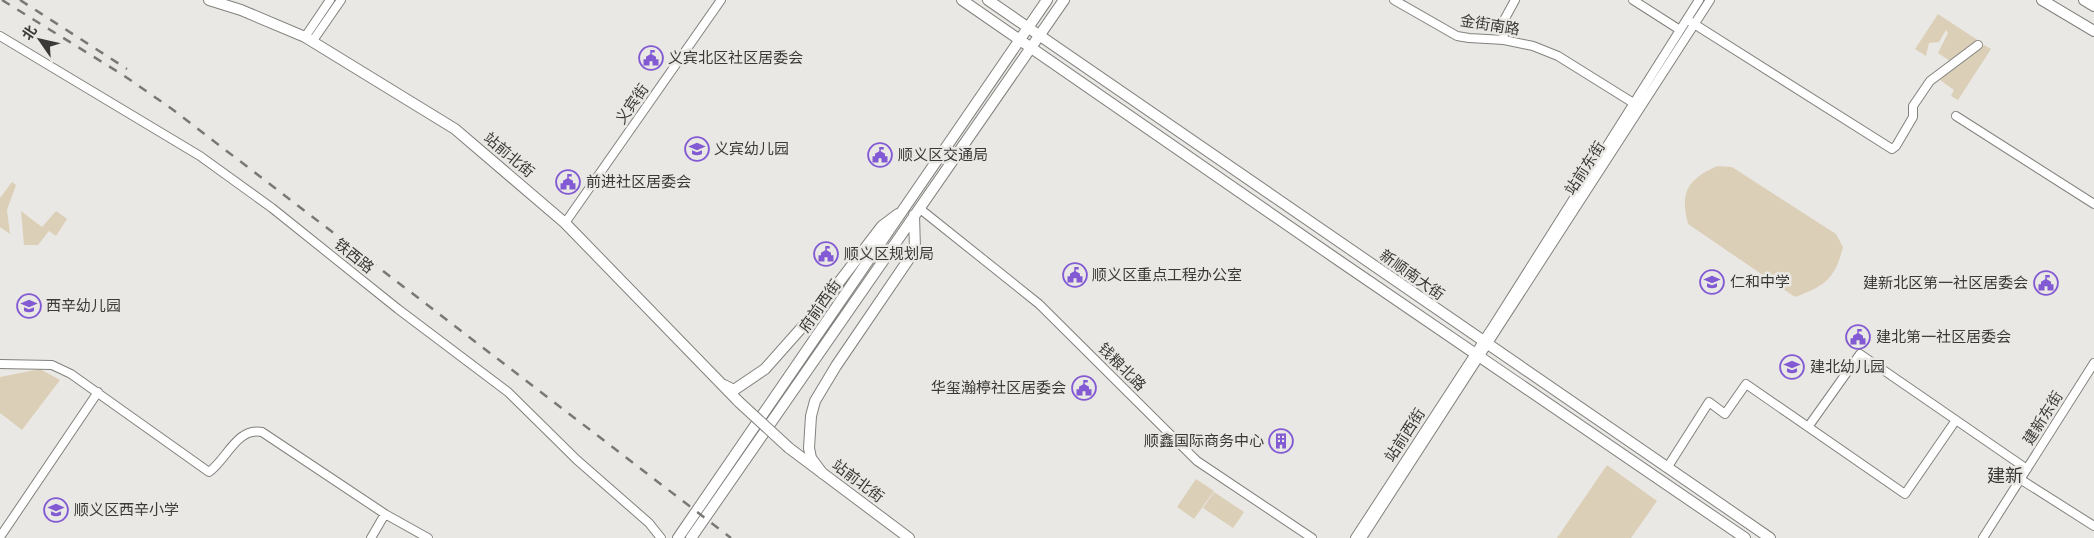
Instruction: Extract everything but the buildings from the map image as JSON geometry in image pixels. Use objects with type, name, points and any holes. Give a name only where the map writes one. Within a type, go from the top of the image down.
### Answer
[{"type":"main road","name":"站前北街","points":[[209,0],[242,10],[308,40],[455,129],[565,223],[739,402],[789,448],[909,538]]},
{"type":"main road","name":"新顺南大街","points":[[962,0],[1030,48],[1481,349],[1667,468],[1770,538]]},
{"type":"main road","name":"新顺南大街","points":[[988,0],[1744,538]]},
{"type":"main road","name":"府前西街","points":[[678,538],[1047,0]]},
{"type":"main road","name":"府前西街","points":[[691,538],[1064,0]]},
{"type":"main road","points":[[2042,0],[2094,31]]},
{"type":"main road","points":[[2084,0],[2094,6]]},
{"type":"main road","points":[[722,384],[734,390],[765,369],[820,307],[882,226],[905,209]]},
{"type":"main road","points":[[823,474],[814,465],[811,458],[811,421],[815,401],[836,366],[915,250],[916,212]]},
{"type":"street","points":[[308,40],[330,0]]},
{"type":"street","points":[[308,40],[341,0]]},
{"type":"street","name":"义宾街","points":[[565,223],[721,0]]},
{"type":"street","name":"金街南路","points":[[1394,0],[1457,36],[1504,40],[1533,46],[1558,56],[1635,104]]},
{"type":"street","points":[[1504,40],[1502,22],[1514,0]]},
{"type":"street","points":[[1633,0],[1680,30]]},
{"type":"street","name":"站前东街","points":[[1481,349],[1700,0]]},
{"type":"street","name":"站前东街","points":[[1481,349],[1710,0]]},
{"type":"street","points":[[1687,20],[1892,149],[1896,146],[1913,117],[1914,106],[1930,81],[1978,45]]},
{"type":"street","name":"铁西路","points":[[0,36],[200,156],[272,208],[398,309],[508,392],[577,460],[649,523],[661,538]]},
{"type":"street","points":[[1956,116],[2094,204]]},
{"type":"street","name":"钱粮北路","points":[[916,212],[1038,304],[1197,461],[1312,538]]},
{"type":"street","name":"站前西街","points":[[1355,538],[1481,349]]},
{"type":"street","name":"站前西街","points":[[1362,538],[1481,349]]},
{"type":"street","points":[[1808,427],[1860,354],[2026,469]]},
{"type":"street","points":[[0,364],[52,365],[71,374],[209,472],[218,466],[242,434],[253,430],[262,432],[385,514],[428,538]]},
{"type":"street","name":"建新东街","points":[[1983,538],[2093,367]]},
{"type":"street","points":[[1667,468],[1709,402],[1725,414],[1746,384],[1905,494],[1956,420]]},
{"type":"street","points":[[0,537],[98,392]]},
{"type":"street","points":[[2020,479],[2094,526]]},
{"type":"street","points":[[371,538],[385,514]]},
{"type":"shaded area","points":[[1938,14],[1979,41],[1950,61],[1938,53],[1948,33],[1946,30],[1939,42],[1929,43],[1926,56],[1915,49]]},
{"type":"shaded area","points":[[1984,45],[1991,49],[1958,100],[1951,96],[1954,90],[1940,80],[1952,67]]},
{"type":"shaded area","points":[[1717,166],[1732,167],[1836,234],[1843,247],[1836,267],[1827,280],[1814,289],[1795,297],[1688,224],[1685,203],[1688,188],[1699,176]]},
{"type":"shaded area","points":[[12,182],[16,185],[7,210],[10,234],[0,227],[0,198]]},
{"type":"shaded area","points":[[21,211],[42,227],[56,211],[67,219],[56,236],[49,231],[38,245],[24,245]]},
{"type":"shaded area","points":[[40,369],[60,380],[22,430],[0,413],[0,377]]},
{"type":"shaded area","points":[[1607,465],[1657,501],[1631,538],[1557,538]]},
{"type":"shaded area","points":[[1196,479],[1214,491],[1194,519],[1177,507]]},
{"type":"shaded area","points":[[1214,492],[1244,512],[1233,528],[1203,508]]},
{"type":"railway","points":[[2,0],[123,75],[172,109],[731,538]]},
{"type":"railway","points":[[20,0],[127,69]]},
{"type":"place","name":"义宾北区社区居委会","points":[[651,58]]},
{"type":"place","name":"义宾幼儿园","points":[[697,149]]},
{"type":"place","name":"顺义区交通局","points":[[880,155]]},
{"type":"place","name":"前进社区居委会","points":[[568,182]]},
{"type":"place","name":"顺义区规划局","points":[[826,254]]},
{"type":"place","name":"顺义区重点工程办公室","points":[[1075,275]]},
{"type":"place","name":"仁和中学","points":[[1712,282]]},
{"type":"place","name":"建新北区第一社区居委会","points":[[2046,283]]},
{"type":"place","name":"西辛幼儿园","points":[[29,306]]},
{"type":"place","name":"建北第一社区居委会","points":[[1858,337]]},
{"type":"place","name":"建北幼儿园","points":[[1792,367]]},
{"type":"place","name":"华玺瀚楟社区居委会","points":[[1084,388]]},
{"type":"place","name":"顺鑫国际商务中心","points":[[1281,441]]},
{"type":"place","name":"顺义区西辛小学","points":[[56,510]]},
{"type":"district","name":"建新","points":[[2005,476]]}]
